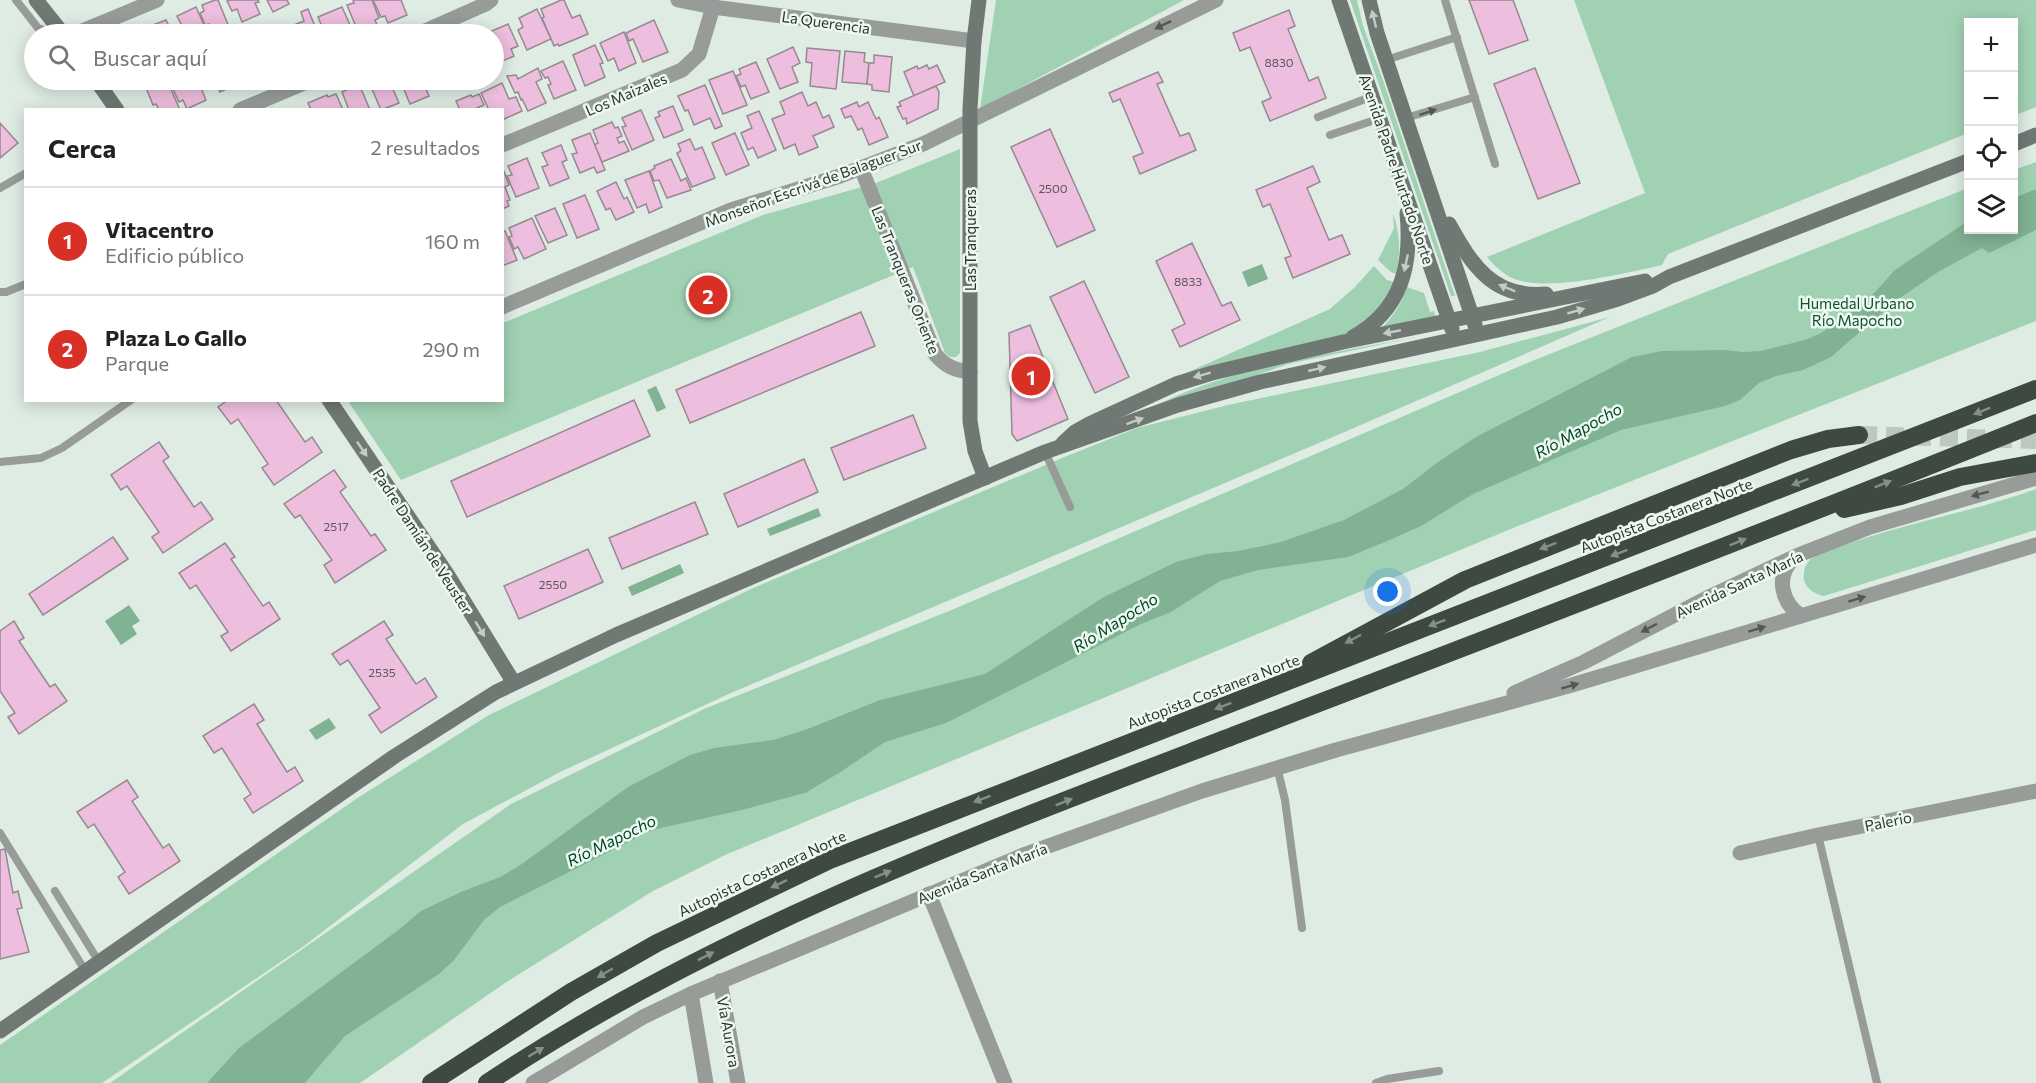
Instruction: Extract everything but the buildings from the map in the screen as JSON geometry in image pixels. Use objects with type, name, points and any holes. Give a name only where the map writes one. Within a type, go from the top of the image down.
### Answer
[{"type":"highway","name":"Autopista Costanera Norte","points":[[431,1083],[491,1042],[657,943],[832,859],[2036,389]]},
{"type":"highway","points":[[487,1083],[583,1023],[647,987],[722,948],[863,882],[1113,782],[1809,514],[2036,423]]},
{"type":"highway","points":[[1277,685],[1348,641],[1474,576],[1791,450],[1859,435]]},
{"type":"highway","points":[[1809,514],[1861,506],[1960,477],[2036,463]]},
{"type":"street","points":[[36,0],[55,24]]},
{"type":"street","points":[[99,24],[157,0]]},
{"type":"street","points":[[441,24],[491,0]]},
{"type":"street","name":"La Querencia","points":[[678,0],[713,7],[974,41]]},
{"type":"street","name":"Las Tranqueras","points":[[979,0],[974,41],[970,120],[970,421],[975,451],[985,478]]},
{"type":"street","name":"Monseñor Escrivá de Balaguer Sur","points":[[504,306],[731,210],[861,168],[923,144],[1216,0]]},
{"type":"street","name":"Avenida Padre Hurtado Norte","points":[[1339,0],[1456,339]]},
{"type":"street","name":"Avenida Padre Hurtado Norte","points":[[1369,0],[1386,60],[1478,334]]},
{"type":"street","name":"Los Maizales","points":[[504,144],[682,70],[699,54],[713,7]]},
{"type":"street","points":[[103,90],[116,108]]},
{"type":"street","points":[[245,108],[287,90]]},
{"type":"street","points":[[2018,142],[2036,135]]},
{"type":"street","points":[[0,1031],[394,756],[514,683],[626,631],[1052,449],[1206,396],[1557,316],[1618,299],[1964,163]]},
{"type":"street","name":"Las Tranqueras Oriente","points":[[861,168],[935,354],[944,364],[955,370],[970,372]]},
{"type":"street","points":[[1343,342],[1369,327],[1379,317],[1389,306],[1402,281],[1409,256],[1409,230],[1403,184]]},
{"type":"street","points":[[1432,194],[1469,259],[1491,280],[1509,289],[1529,294],[1585,292]]},
{"type":"street","points":[[1052,449],[1089,424],[1192,378],[1343,342],[1669,277]]},
{"type":"street","name":"Padre Damián de Veuster","points":[[330,402],[447,574],[514,683]]},
{"type":"street","name":"Avenida Santa María","points":[[1453,718],[1552,677],[1711,596],[1796,556],[1870,527],[2036,478]]},
{"type":"street","name":"Avenida Santa María","points":[[534,1083],[643,1017],[690,994],[1074,836],[1277,767],[1572,686],[2036,545]]},
{"type":"street","points":[[1796,556],[1786,569],[1782,584],[1787,603],[1801,616]]},
{"type":"street","name":"Palerio","points":[[1740,853],[2036,791]]},
{"type":"street","points":[[929,894],[1005,1083]]},
{"type":"street","name":"Vía Aurora","points":[[720,981],[738,1083]]},
{"type":"street","name":"Vía Aurora","points":[[690,994],[706,1083]]},
{"type":"lane","points":[[16,0],[35,24]]},
{"type":"lane","points":[[1445,0],[1495,164]]},
{"type":"lane","points":[[1386,60],[1457,37]]},
{"type":"lane","points":[[1318,117],[1373,96]]},
{"type":"lane","points":[[1406,118],[1475,97]]},
{"type":"lane","points":[[1330,135],[1381,118]]},
{"type":"lane","points":[[0,188],[24,177]]},
{"type":"lane","points":[[0,292],[24,285]]},
{"type":"lane","points":[[0,462],[41,458],[62,448],[128,402]]},
{"type":"lane","points":[[1052,449],[1070,507]]},
{"type":"lane","points":[[1277,767],[1285,800],[1302,928]]},
{"type":"lane","points":[[0,833],[86,972]]},
{"type":"lane","points":[[1818,835],[1877,1083]]},
{"type":"lane","points":[[55,891],[99,962]]},
{"type":"lane","points":[[1376,1083],[1387,1078],[1439,1071]]},
{"type":"green space","points":[[996,0],[1184,0],[980,109]]},
{"type":"green space","points":[[1350,0],[1357,0],[1363,26],[1455,296],[1451,296]]},
{"type":"green space","points":[[1574,0],[2036,0],[2036,107],[2018,114],[2018,18],[1964,18],[1964,135],[1668,254],[1662,265],[1586,280],[1544,283],[1512,278],[1498,269],[1487,257],[1645,193]]},
{"type":"green space","points":[[960,149],[960,353],[956,357],[950,357],[945,353],[913,267],[401,480],[349,402],[504,402],[504,323],[763,215],[876,183]]},
{"type":"green space","name":"Humedal Urbano Río Mapocho","points":[[2036,162],[2036,321],[1518,526],[725,855],[653,891],[508,981],[360,1083],[110,1083],[511,804],[704,709],[954,609],[1532,361],[1964,190],[1964,234],[2018,234],[2018,169]]},
{"type":"green space","points":[[1393,213],[1399,243],[1396,274],[1378,260],[1394,228]]},
{"type":"green space","points":[[1374,266],[1387,280],[1395,282],[1386,301],[1353,333],[1177,377],[1330,309]]},
{"type":"green space","points":[[1407,287],[1424,293],[1430,312],[1434,311],[1436,318],[1379,331],[1396,311]]},
{"type":"green space","points":[[1610,317],[731,693],[560,772],[463,824],[304,946],[102,1083],[0,1083],[0,1045],[359,797],[489,715],[751,589],[1137,428],[1228,405],[1480,352]]},
{"type":"green space","points":[[1426,335],[1288,364],[1238,382],[1159,404],[1190,390],[1256,369]]},
{"type":"green space","points":[[2036,489],[2036,530],[1824,596],[1812,591],[1805,583],[1805,568],[1815,556],[1873,536]]},
{"type":"water","name":"Río Mapocho","points":[[2036,189],[2036,230],[1989,253],[1982,248],[1938,272],[1897,300],[1831,357],[1803,370],[1776,376],[1759,383],[1740,400],[1725,406],[1621,430],[1473,494],[1421,526],[1348,557],[1258,570],[1220,581],[1171,612],[1141,624],[946,723],[885,742],[805,793],[652,830],[500,907],[484,920],[454,960],[439,974],[345,1036],[305,1083],[207,1083],[239,1048],[421,911],[500,877],[519,866],[628,787],[690,755],[714,748],[773,740],[805,730],[880,700],[985,674],[1102,598],[1176,562],[1207,554],[1238,551],[1281,542],[1344,520],[1403,489],[1476,437],[1632,357],[1662,351],[1761,351],[1805,340],[1836,324],[1875,292],[1895,270],[1964,224],[1964,234],[2018,234],[2018,196]]},
{"type":"water","points":[[1262,264],[1268,279],[1248,287],[1242,272]]},
{"type":"water","points":[[656,386],[666,408],[657,412],[647,390]]},
{"type":"water","points":[[818,508],[821,516],[770,536],[767,529]]},
{"type":"water","points":[[680,564],[684,573],[632,596],[628,587]]},
{"type":"water","points":[[129,605],[140,621],[132,626],[137,634],[121,645],[105,621]]},
{"type":"water","points":[[329,718],[336,728],[316,740],[309,730]]},
{"type":"tunnel","points":[[1859,435],[2036,440]]},
{"type":"place","name":"Plaza Lo Gallo","points":[[708,295]]},
{"type":"place","name":"Vitacentro","points":[[1031,376]]}]
